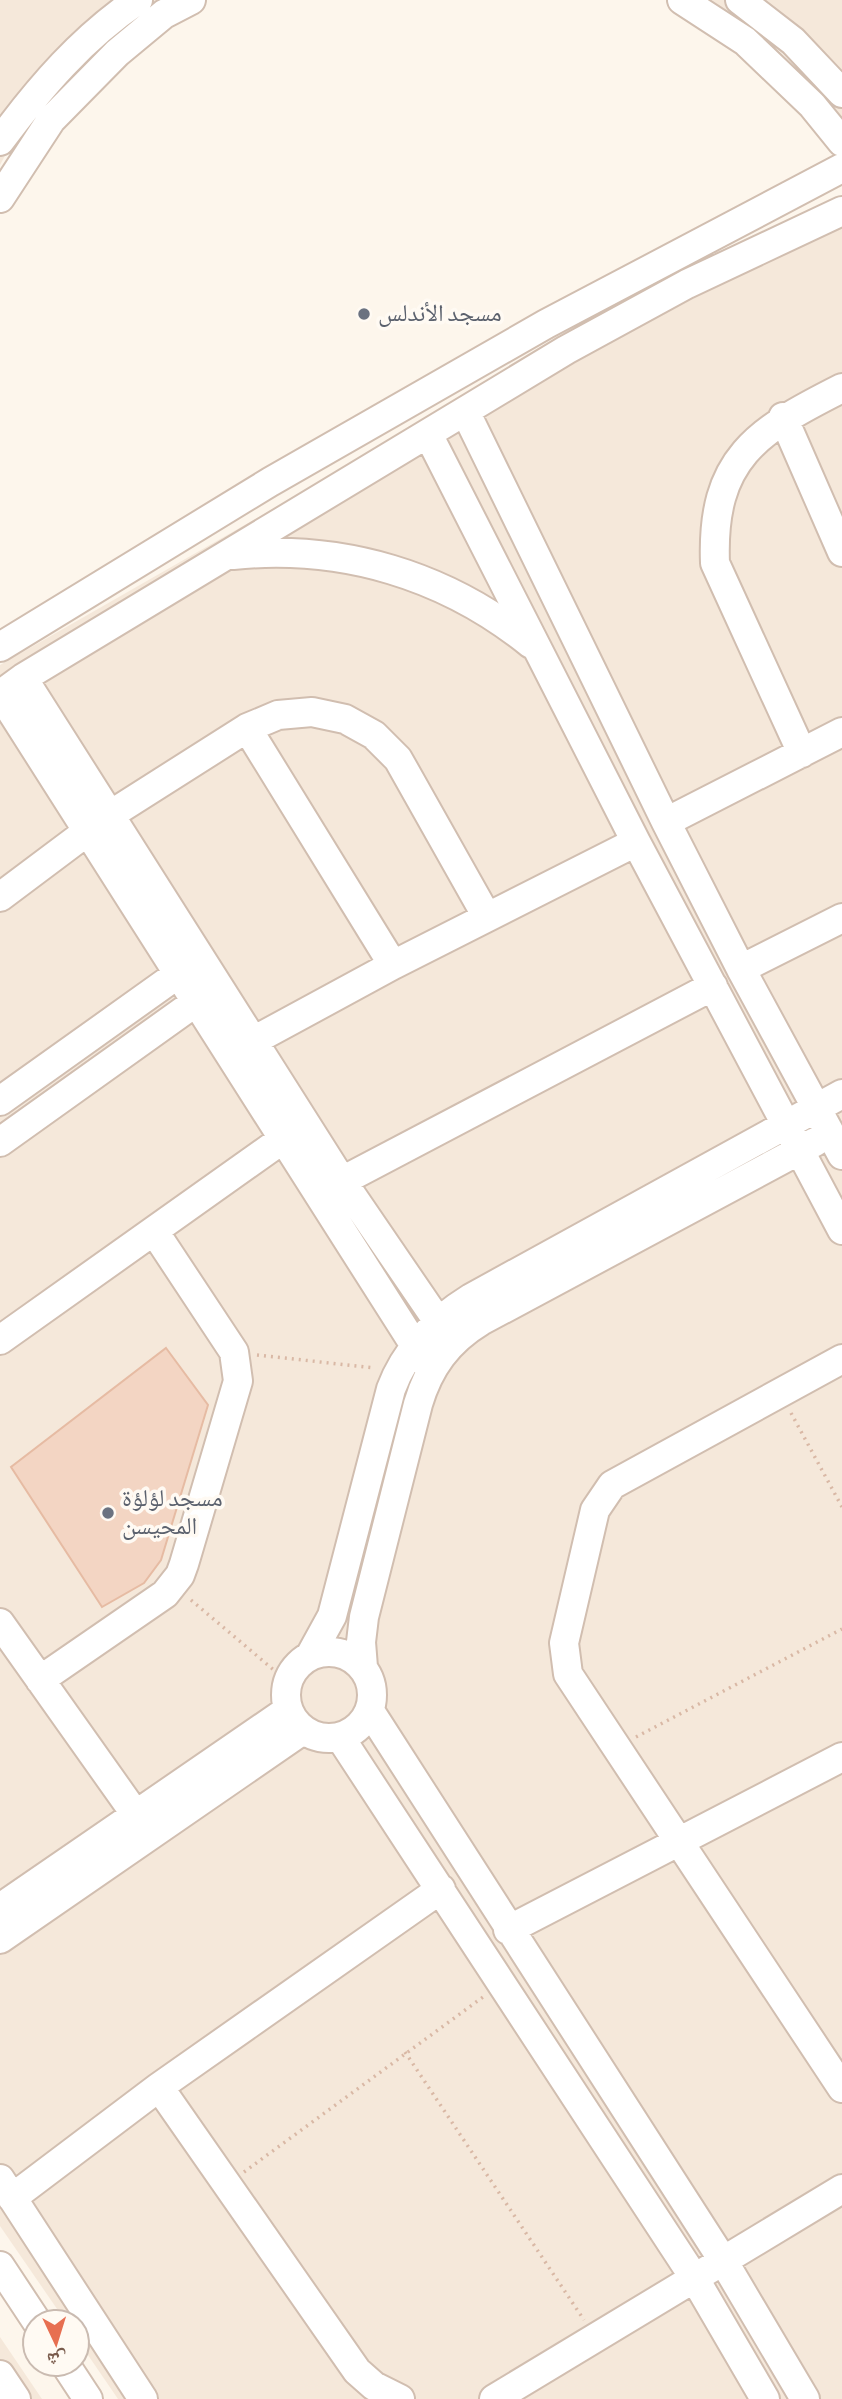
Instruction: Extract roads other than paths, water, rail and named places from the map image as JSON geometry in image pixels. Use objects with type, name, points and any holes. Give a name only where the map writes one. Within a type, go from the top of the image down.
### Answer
[{"type":"street","points":[[0,141],[44,82],[108,21],[138,0]]},
{"type":"street","points":[[0,198],[51,120],[117,53],[164,14],[191,0]]},
{"type":"street","points":[[682,0],[745,41],[812,105],[842,142]]},
{"type":"street","points":[[740,0],[793,41],[842,93]]},
{"type":"street","points":[[0,647],[270,482],[546,324],[842,167]]},
{"type":"street","points":[[444,1332],[342,1181],[253,1041],[99,823],[0,695],[23,678],[226,555],[626,316],[842,211]]},
{"type":"street","points":[[802,753],[715,563],[716,516],[727,480],[742,456],[761,435],[783,417],[842,388]]},
{"type":"street","points":[[464,411],[741,969],[830,1100],[838,1139],[800,1150],[481,1321],[444,1332],[415,1345],[398,1370],[332,1616],[310,1656],[293,1671],[293,1707],[321,1738],[340,1737],[355,1731],[370,1712],[372,1688],[363,1667],[361,1642],[364,1617],[418,1404],[444,1332],[471,1298],[785,1122],[830,1100]]},
{"type":"street","points":[[783,417],[842,551]]},
{"type":"street","points":[[428,434],[636,842],[842,1230]]},
{"type":"street","points":[[450,477],[486,457]]},
{"type":"street","points":[[226,555],[267,552],[318,554],[397,570],[463,598],[538,650]]},
{"type":"street","points":[[23,678],[178,974],[430,1371]]},
{"type":"street","points":[[0,897],[99,823],[247,728],[278,715],[312,712],[345,719],[374,735],[398,759],[487,917]]},
{"type":"street","points":[[247,728],[393,965]]},
{"type":"street","points":[[666,822],[842,732]]},
{"type":"street","points":[[253,1041],[393,965],[636,842]]},
{"type":"street","points":[[741,969],[842,918]]},
{"type":"street","points":[[0,1101],[178,974]]},
{"type":"street","points":[[342,1181],[713,986]]},
{"type":"street","points":[[0,1142],[196,1002]]},
{"type":"street","points":[[0,1340],[283,1139]]},
{"type":"street","points":[[40,1680],[174,1586],[184,1564],[238,1381],[234,1352],[154,1231]]},
{"type":"street","points":[[842,1359],[612,1485],[595,1510],[565,1643],[564,1659],[568,1674],[842,2088]]},
{"type":"street","points":[[0,1623],[136,1815]]},
{"type":"street","points":[[310,1656],[333,1652],[344,1654],[363,1667]]},
{"type":"street","points":[[0,1908],[293,1707]]},
{"type":"street","points":[[0,1939],[293,1707]]},
{"type":"street","points":[[370,1712],[724,2262],[806,2399]]},
{"type":"street","points":[[340,1737],[695,2279],[765,2399]]},
{"type":"street","points":[[508,1930],[842,1757]]},
{"type":"street","points":[[143,2399],[6,2188],[447,1898],[481,1888]]},
{"type":"street","points":[[159,2087],[357,2371],[374,2386],[400,2399]]},
{"type":"street","points":[[494,2399],[842,2189]]},
{"type":"street","points":[[0,2266],[28,2308]]},
{"type":"street","points":[[0,2375],[16,2399]]},
{"type":"street","points":[[74,2378],[88,2399]]},
{"type":"place","name":"مسجد الأندلس","points":[[364,314]]},
{"type":"place","name":"مسجد لؤلؤة المحيسن","points":[[108,1513]]}]
